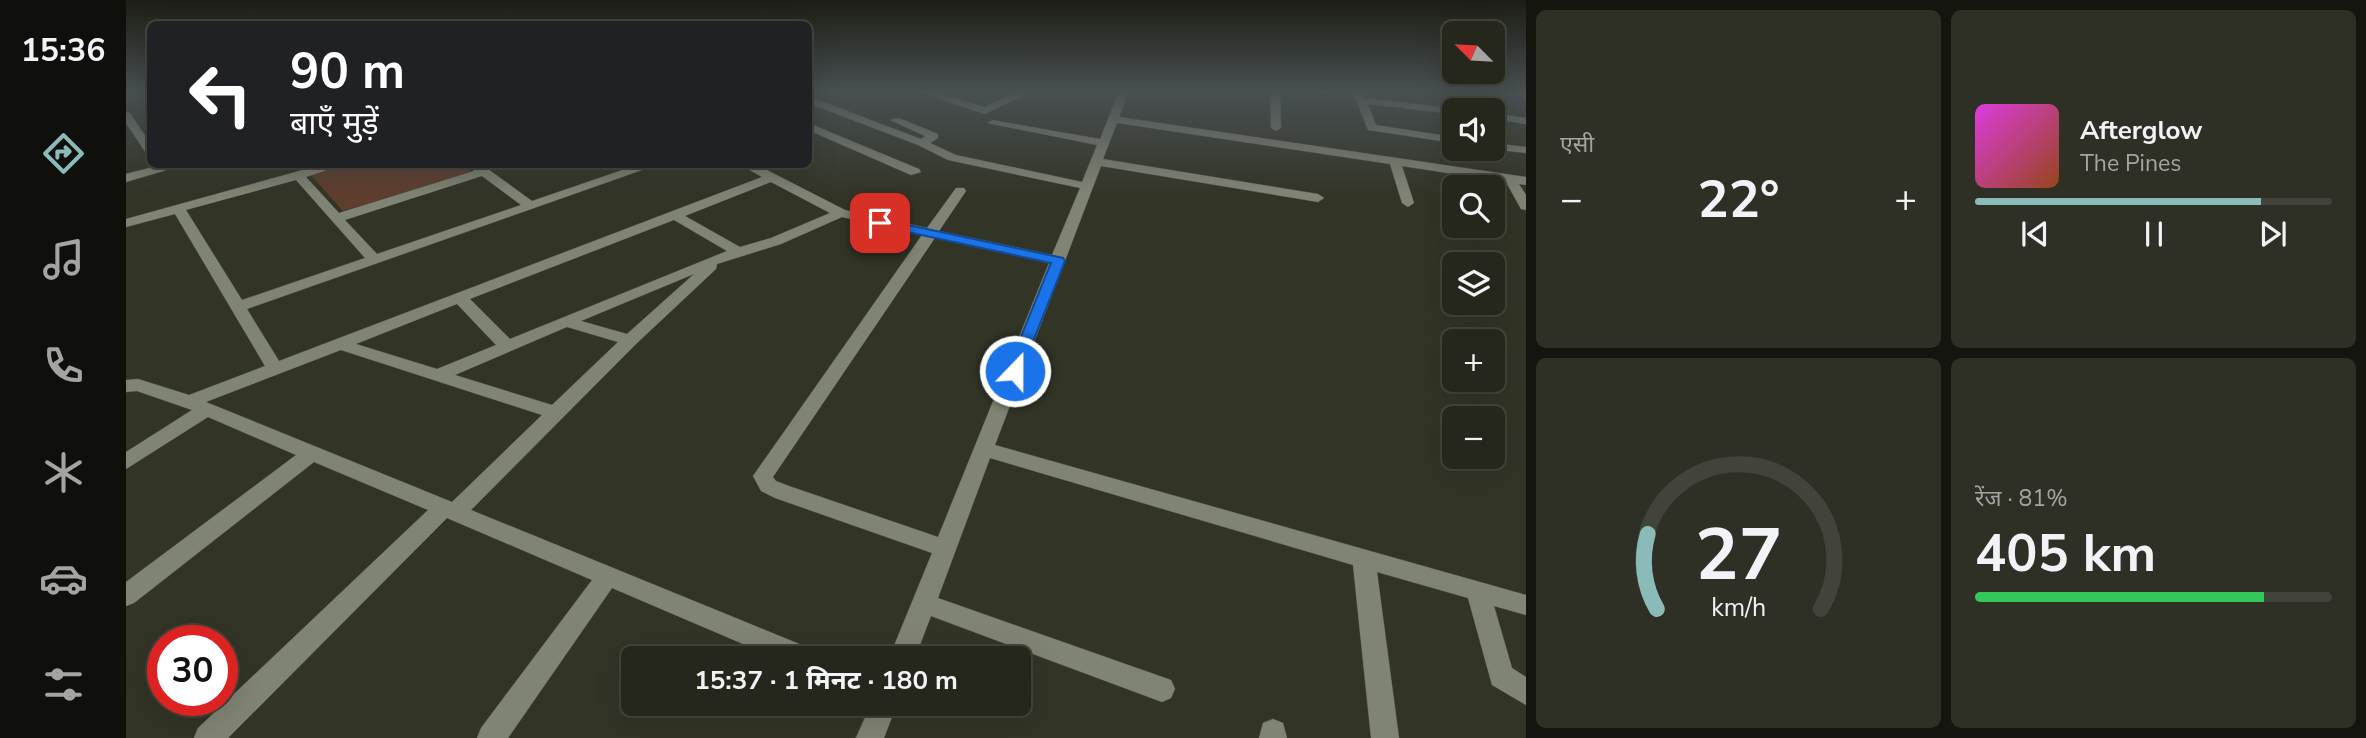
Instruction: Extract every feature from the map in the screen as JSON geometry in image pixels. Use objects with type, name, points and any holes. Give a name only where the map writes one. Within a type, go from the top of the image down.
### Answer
[{"type":"street","points":[[133,125],[147,146]]},
{"type":"street","points":[[877,125],[964,162],[1086,186]]},
{"type":"street","points":[[907,125],[934,136],[922,143]]},
{"type":"street","points":[[1007,125],[1105,142]]},
{"type":"street","points":[[907,646],[1111,125]]},
{"type":"street","points":[[1156,125],[1526,181]]},
{"type":"street","points":[[1371,125],[1372,128],[1442,138]]},
{"type":"street","points":[[812,128],[915,172]]},
{"type":"street","points":[[126,136],[139,134]]},
{"type":"street","points":[[1505,147],[1526,150]]},
{"type":"street","points":[[1395,161],[1408,203]]},
{"type":"street","points":[[1097,162],[1318,198]]},
{"type":"street","points":[[126,178],[158,168]]},
{"type":"street","points":[[126,223],[326,168]]},
{"type":"street","points":[[337,218],[478,168],[530,206]]},
{"type":"street","points":[[611,168],[622,175]]},
{"type":"street","points":[[238,307],[642,168]]},
{"type":"street","points":[[752,168],[841,214],[1058,261]]},
{"type":"street","points":[[299,176],[374,260]]},
{"type":"street","points":[[126,462],[198,405],[275,368],[771,178]]},
{"type":"street","points":[[1510,178],[1526,206]]},
{"type":"street","points":[[944,548],[782,492],[763,481],[771,464],[960,191]]},
{"type":"street","points":[[178,208],[275,368]]},
{"type":"street","points":[[673,214],[729,254]]},
{"type":"street","points":[[439,375],[729,254],[776,241],[841,214]]},
{"type":"street","points":[[208,738],[449,510],[556,413],[630,340],[729,254]]},
{"type":"street","points":[[459,297],[508,346]]},
{"type":"street","points":[[566,321],[630,340]]},
{"type":"street","points":[[340,344],[556,413]]},
{"type":"street","points":[[126,386],[138,385],[198,405],[776,646]]},
{"type":"street","points":[[984,449],[1526,605]]},
{"type":"street","points":[[126,596],[312,453]]},
{"type":"street","points":[[1364,558],[1385,738]]},
{"type":"street","points":[[491,738],[608,576]]},
{"type":"street","points":[[1478,591],[1501,676],[1526,692]]},
{"type":"street","points":[[923,603],[1162,689]]},
{"type":"street","points":[[870,738],[879,716]]},
{"type":"shaded area","points":[[336,168],[466,168],[471,172],[343,211],[311,175]]},
{"type":"route","points":[[880,223],[1058,261],[1015,371]]}]
